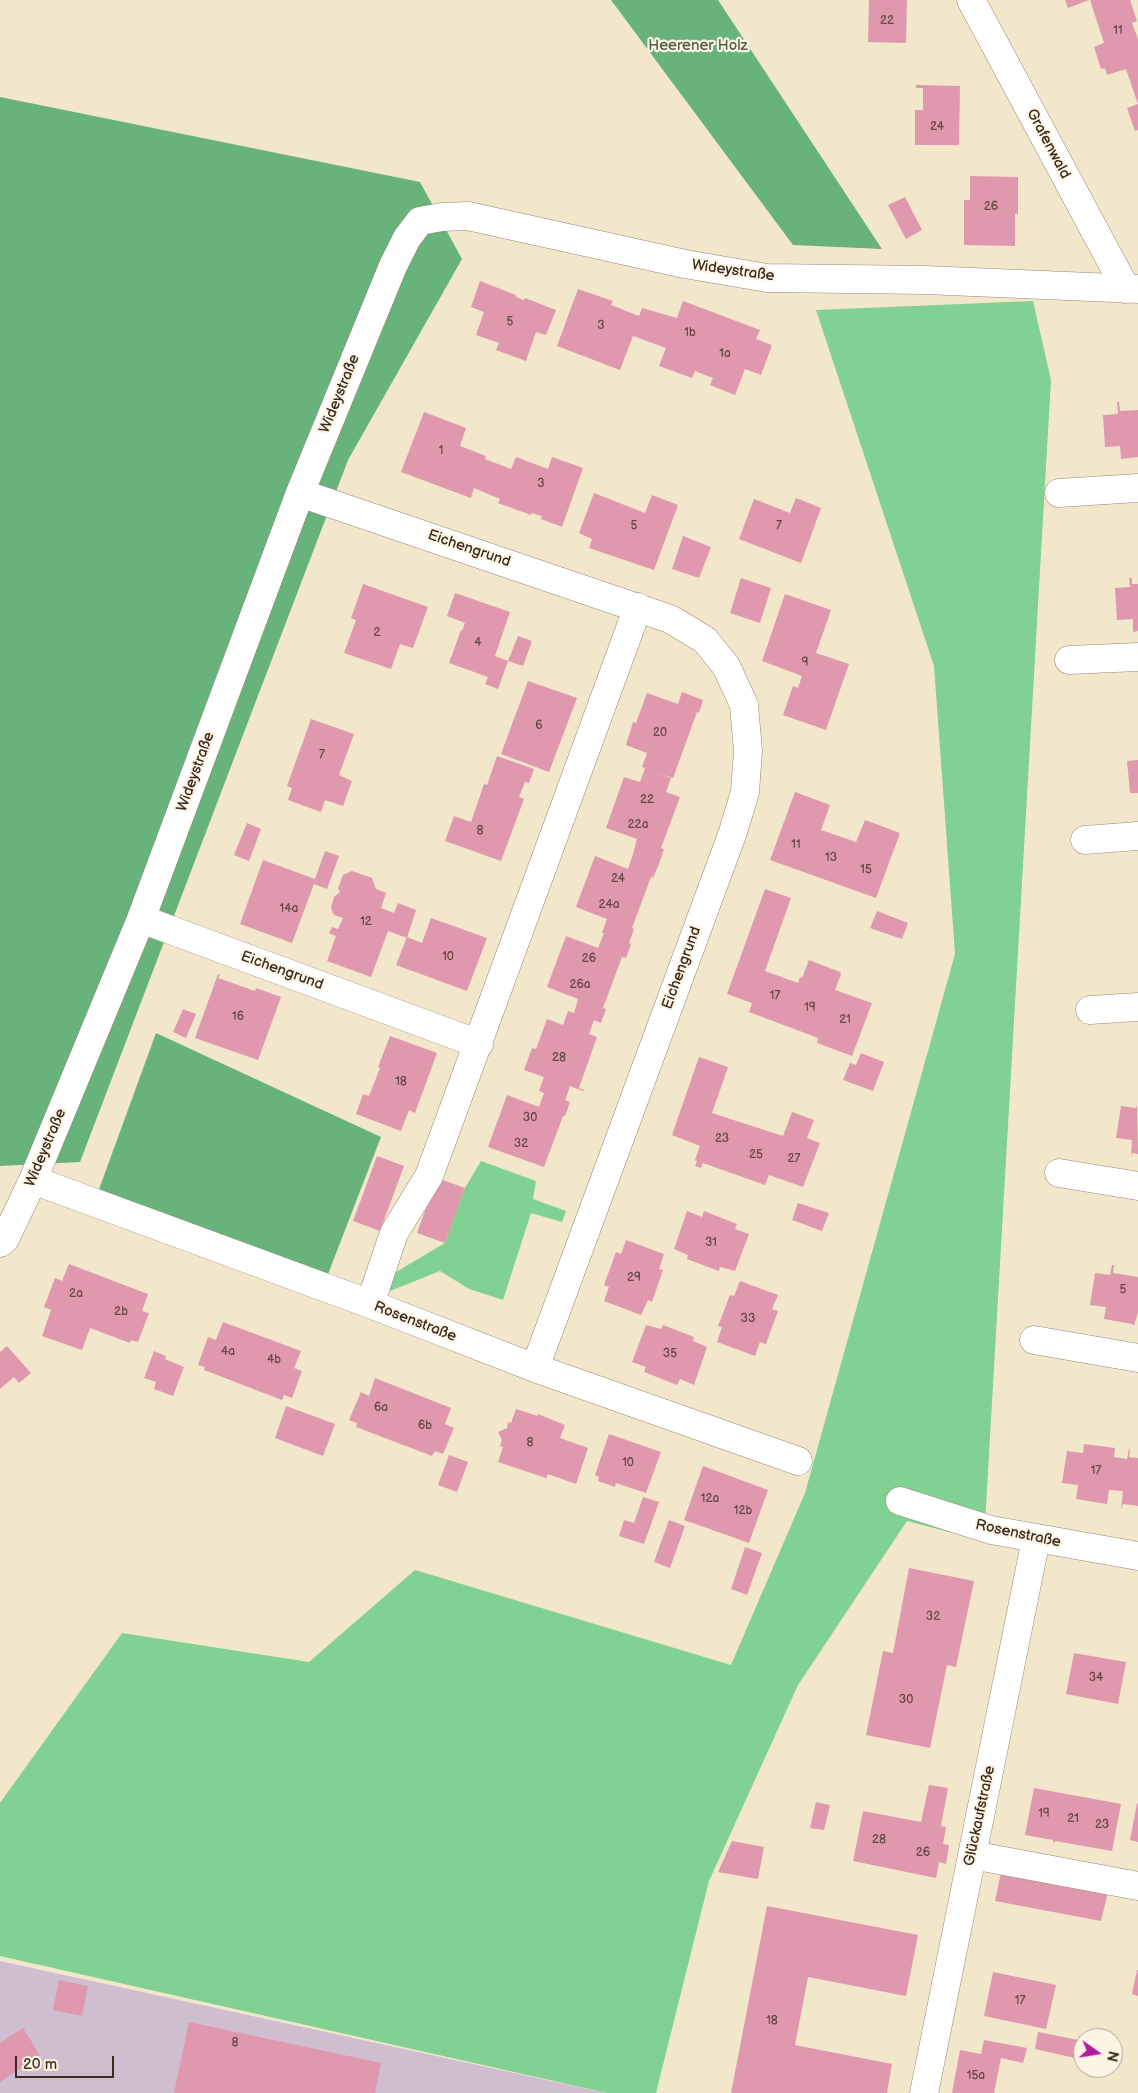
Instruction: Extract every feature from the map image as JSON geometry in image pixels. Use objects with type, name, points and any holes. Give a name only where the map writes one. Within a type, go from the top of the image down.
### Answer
[{"type":"street","name":"Grafenwald","points":[[971,0],[1132,289]]},
{"type":"street","name":"Wideystraße","points":[[0,1243],[5,1239],[33,1180],[141,919],[300,493],[393,266],[407,238],[420,221],[442,217],[468,216],[685,264],[767,278],[925,280],[1132,289]]},
{"type":"street","points":[[1059,494],[1138,488]]},
{"type":"street","name":"Eichengrund","points":[[300,493],[670,619],[705,640],[726,666],[744,705],[748,752],[745,792],[734,832],[535,1368]]},
{"type":"street","points":[[370,1304],[394,1232],[429,1176],[638,607]]},
{"type":"street","points":[[1069,660],[1138,657]]},
{"type":"street","points":[[1085,840],[1138,836]]},
{"type":"street","name":"Eichengrund","points":[[141,919],[479,1044]]},
{"type":"street","points":[[1090,1010],[1138,1007]]},
{"type":"street","points":[[1059,1173],[1138,1186]]},
{"type":"street","name":"Rosenstraße","points":[[33,1180],[370,1304],[535,1368],[798,1461]]},
{"type":"street","points":[[1034,1340],[1138,1358]]},
{"type":"street","name":"Rosenstraße","points":[[900,1501],[991,1530],[1138,1556]]},
{"type":"street","name":"Glückaufstraße","points":[[924,2093],[1036,1539]]},
{"type":"street","points":[[972,1855],[1138,1886]]},
{"type":"shaded area","points":[[0,1961],[606,2093],[0,2093]]},
{"type":"green space","name":"Heerener Holz","points":[[611,0],[718,0],[882,249],[793,245]]},
{"type":"green space","points":[[0,97],[420,182],[462,259],[348,460],[80,1162],[0,1166]]},
{"type":"green space","points":[[1033,301],[1051,380],[984,1541],[907,1521],[798,1685],[709,1881],[656,2093],[607,2093],[0,1956],[0,1803],[122,1633],[309,1662],[415,1570],[731,1665],[805,1493],[955,954],[934,666],[816,310]]},
{"type":"green space","points":[[156,1033],[381,1137],[323,1287],[94,1203]]},
{"type":"green space","points":[[481,1161],[536,1181],[533,1199],[566,1211],[562,1222],[531,1213],[503,1300],[469,1289],[440,1271],[380,1295],[386,1278],[445,1243],[465,1188]]},
{"type":"building","points":[[869,0],[907,0],[906,43],[868,42]]},
{"type":"building","points":[[1065,0],[1089,0],[1068,8]]},
{"type":"building","points":[[1090,0],[1130,0],[1137,21],[1132,23],[1138,39],[1138,104],[1126,69],[1107,75],[1105,68],[1101,69],[1094,47],[1104,43]]},
{"type":"building","points":[[916,85],[960,86],[959,145],[915,145],[915,110],[923,110],[923,88],[916,88]]},
{"type":"building","points":[[1138,104],[1138,130],[1135,131],[1127,108]]},
{"type":"building","points":[[970,176],[1018,177],[1018,214],[1015,214],[1015,246],[964,245],[964,200],[970,200]]},
{"type":"building","points":[[905,197],[922,230],[906,239],[888,205]]},
{"type":"building","points":[[480,281],[516,295],[516,297],[524,300],[525,298],[556,310],[546,335],[536,332],[526,361],[496,350],[499,343],[476,335],[484,312],[471,307]]},
{"type":"building","points":[[578,289],[613,301],[611,305],[639,316],[642,308],[677,318],[683,301],[760,330],[756,339],[772,345],[761,375],[745,369],[735,395],[710,385],[713,378],[695,371],[692,378],[659,366],[666,348],[633,336],[620,370],[557,346]]},
{"type":"building","points":[[1117,402],[1119,402],[1120,411],[1138,410],[1138,457],[1121,459],[1120,446],[1105,447],[1103,415],[1118,414]]},
{"type":"building","points":[[424,412],[466,428],[460,446],[486,456],[485,459],[511,469],[516,457],[548,469],[552,457],[583,468],[562,527],[541,519],[542,516],[531,513],[531,515],[498,503],[500,499],[474,488],[471,498],[401,472]]},
{"type":"building","points":[[594,493],[645,513],[652,495],[678,505],[654,570],[589,548],[592,539],[579,533]]},
{"type":"building","points":[[796,498],[821,508],[801,563],[739,539],[754,499],[790,513]]},
{"type":"building","points":[[683,536],[711,547],[699,578],[672,569]]},
{"type":"building","points":[[741,578],[771,588],[760,623],[730,613]]},
{"type":"building","points":[[1129,578],[1132,578],[1132,584],[1138,584],[1138,631],[1133,632],[1133,619],[1117,620],[1115,588],[1130,587]]},
{"type":"building","points":[[363,584],[428,607],[413,648],[400,644],[391,669],[344,653],[356,620],[351,618]]},
{"type":"building","points":[[455,593],[510,612],[495,656],[508,661],[498,689],[485,684],[488,677],[449,663],[465,623],[447,616]]},
{"type":"building","points":[[785,594],[831,610],[816,653],[849,664],[826,730],[783,715],[793,686],[798,688],[802,676],[762,661]]},
{"type":"building","points":[[518,636],[532,641],[523,666],[508,661]]},
{"type":"building","points":[[528,681],[577,698],[549,772],[501,754]]},
{"type":"building","points":[[682,692],[703,700],[699,713],[697,712],[673,778],[657,773],[671,778],[666,792],[680,797],[661,848],[664,849],[659,864],[653,878],[651,877],[632,928],[634,929],[629,943],[631,944],[626,958],[622,957],[603,1008],[606,1009],[601,1023],[594,1020],[589,1034],[597,1037],[579,1088],[584,1090],[570,1086],[565,1100],[570,1102],[544,1167],[488,1147],[507,1095],[539,1107],[544,1093],[539,1091],[544,1077],[524,1070],[532,1048],[536,1049],[547,1019],[563,1025],[568,1011],[574,1013],[578,999],[547,987],[566,936],[598,948],[604,933],[602,933],[607,919],[576,907],[595,856],[628,869],[637,839],[606,828],[624,777],[640,782],[645,768],[642,767],[647,753],[626,745],[633,722],[636,723],[647,693],[678,704]]},
{"type":"building","points":[[311,719],[354,734],[339,775],[352,781],[343,806],[325,800],[321,812],[288,800],[292,788],[287,786]]},
{"type":"building","points":[[497,756],[534,769],[529,783],[525,782],[519,797],[524,799],[501,861],[445,841],[454,816],[471,822],[484,784],[487,785]]},
{"type":"building","points":[[1138,760],[1138,793],[1130,793],[1127,761]]},
{"type":"building","points":[[795,792],[830,805],[821,830],[856,842],[865,820],[900,833],[876,898],[770,860]]},
{"type":"building","points":[[247,823],[261,829],[249,861],[234,855]]},
{"type":"building","points":[[325,851],[339,856],[327,889],[314,884],[292,943],[240,924],[263,860],[315,879]]},
{"type":"building","points":[[352,871],[372,878],[376,889],[386,893],[381,908],[394,913],[398,903],[416,910],[407,938],[388,931],[371,977],[327,961],[336,936],[329,933],[332,927],[338,929],[343,918],[334,915],[331,908],[334,897],[340,892],[338,888],[343,875]]},
{"type":"building","points":[[765,889],[791,898],[765,971],[798,983],[809,960],[840,972],[835,990],[872,1003],[852,1056],[817,1043],[818,1038],[749,1012],[752,1003],[727,994]]},
{"type":"building","points":[[877,911],[908,923],[902,939],[870,928]]},
{"type":"building","points":[[431,918],[487,938],[467,991],[396,965],[407,937],[422,943]]},
{"type":"building","points":[[218,974],[220,975],[218,978],[255,991],[256,988],[281,997],[258,1060],[195,1038]]},
{"type":"building","points":[[183,1009],[196,1014],[186,1038],[173,1032]]},
{"type":"building","points":[[390,1036],[437,1053],[415,1113],[409,1110],[401,1131],[356,1114],[363,1094],[369,1096]]},
{"type":"building","points":[[861,1053],[884,1062],[873,1091],[843,1080],[850,1063],[856,1065]]},
{"type":"building","points":[[699,1057],[728,1067],[712,1113],[783,1136],[792,1112],[814,1120],[807,1138],[820,1143],[803,1187],[769,1175],[765,1185],[703,1163],[701,1168],[695,1166],[700,1146],[672,1135]]},
{"type":"building","points":[[1137,1105],[1138,1154],[1132,1153],[1131,1158],[1132,1140],[1116,1138],[1121,1106],[1136,1108]]},
{"type":"building","points":[[377,1156],[404,1166],[380,1231],[353,1221]]},
{"type":"building","points":[[437,1178],[465,1188],[445,1243],[417,1233]]},
{"type":"building","points":[[798,1203],[829,1213],[822,1231],[792,1220]]},
{"type":"building","points":[[687,1211],[702,1217],[704,1211],[737,1224],[735,1229],[749,1234],[735,1271],[720,1267],[719,1271],[687,1259],[688,1255],[674,1249]]},
{"type":"building","points":[[626,1240],[664,1254],[659,1269],[663,1270],[652,1302],[648,1300],[641,1315],[604,1301],[609,1287],[604,1285],[616,1252],[621,1254]]},
{"type":"building","points":[[69,1264],[148,1294],[142,1311],[149,1313],[138,1342],[131,1340],[130,1343],[90,1328],[82,1350],[42,1336],[51,1310],[44,1307],[55,1278],[62,1281]]},
{"type":"building","points":[[1112,1265],[1114,1265],[1113,1273],[1138,1277],[1138,1312],[1134,1326],[1104,1319],[1106,1307],[1090,1305],[1095,1273],[1110,1275]]},
{"type":"building","points":[[740,1281],[778,1295],[772,1309],[778,1311],[766,1344],[760,1342],[755,1356],[717,1342],[722,1327],[718,1326],[730,1295],[734,1296]]},
{"type":"building","points":[[223,1322],[301,1351],[294,1368],[302,1371],[292,1398],[284,1395],[282,1400],[204,1370],[205,1367],[198,1365],[208,1337],[216,1340]]},
{"type":"building","points":[[646,1325],[661,1329],[663,1325],[694,1337],[693,1341],[707,1347],[694,1385],[680,1379],[677,1385],[644,1372],[646,1367],[632,1362]]},
{"type":"building","points":[[7,1346],[31,1373],[19,1383],[14,1377],[0,1389],[0,1352]]},
{"type":"building","points":[[154,1351],[166,1356],[165,1359],[184,1367],[173,1396],[154,1389],[156,1382],[144,1378]]},
{"type":"building","points":[[375,1378],[451,1408],[445,1424],[454,1428],[443,1454],[435,1451],[432,1456],[356,1427],[357,1423],[349,1420],[361,1392],[369,1396]]},
{"type":"building","points":[[286,1406],[335,1424],[323,1456],[275,1438]]},
{"type":"building","points":[[516,1409],[538,1416],[538,1414],[565,1425],[560,1438],[588,1448],[576,1484],[548,1474],[546,1478],[498,1462],[503,1447],[500,1446],[502,1440],[498,1432],[507,1428],[508,1422],[511,1423]]},
{"type":"building","points":[[609,1434],[661,1452],[646,1493],[616,1483],[615,1487],[598,1481],[599,1477],[595,1475]]},
{"type":"building","points":[[1084,1444],[1115,1448],[1114,1457],[1127,1459],[1130,1449],[1129,1457],[1138,1458],[1138,1506],[1123,1504],[1121,1509],[1123,1491],[1109,1490],[1107,1504],[1076,1499],[1078,1485],[1062,1483],[1067,1451],[1083,1453]]},
{"type":"building","points":[[449,1455],[468,1462],[457,1492],[438,1485]]},
{"type":"building","points":[[703,1466],[768,1490],[749,1543],[684,1520]]},
{"type":"building","points":[[643,1497],[659,1502],[644,1544],[619,1536],[624,1520],[634,1523]]},
{"type":"building","points":[[669,1520],[685,1526],[670,1568],[654,1562]]},
{"type":"building","points":[[745,1547],[762,1553],[747,1595],[731,1589]]},
{"type":"building","points":[[909,1568],[974,1581],[956,1667],[947,1665],[930,1748],[866,1735],[883,1651],[893,1653]]},
{"type":"building","points":[[1074,1653],[1126,1662],[1118,1704],[1066,1694]]},
{"type":"building","points":[[929,1785],[948,1788],[941,1826],[946,1827],[943,1844],[949,1845],[946,1864],[939,1862],[936,1878],[853,1861],[863,1811],[921,1822]]},
{"type":"building","points":[[1034,1788],[1121,1804],[1112,1851],[1055,1841],[1054,1844],[1053,1840],[1025,1835]]},
{"type":"building","points":[[816,1802],[830,1805],[824,1830],[810,1828]]},
{"type":"building","points":[[1138,1804],[1138,1842],[1130,1840]]},
{"type":"building","points":[[732,1841],[764,1847],[758,1879],[718,1872]]},
{"type":"building","points":[[1001,1872],[1108,1892],[1101,1921],[995,1901]]},
{"type":"building","points":[[767,1906],[918,1935],[906,1996],[808,1977],[795,2045],[892,2064],[887,2093],[731,2093]]},
{"type":"building","points":[[1138,1970],[1138,1996],[1132,1994]]},
{"type":"building","points":[[993,1972],[1056,1985],[1046,2029],[984,2016]]},
{"type":"building","points":[[59,1980],[88,1986],[82,2016],[53,2010]]},
{"type":"building","points":[[189,2022],[381,2063],[375,2093],[174,2093]]},
{"type":"building","points":[[23,2028],[40,2055],[0,2082],[0,2043]]},
{"type":"building","points":[[1038,2032],[1073,2039],[1073,2058],[1035,2049]]},
{"type":"building","points":[[984,2040],[1027,2048],[1023,2063],[1001,2058],[994,2093],[952,2093],[960,2050],[981,2054]]}]
